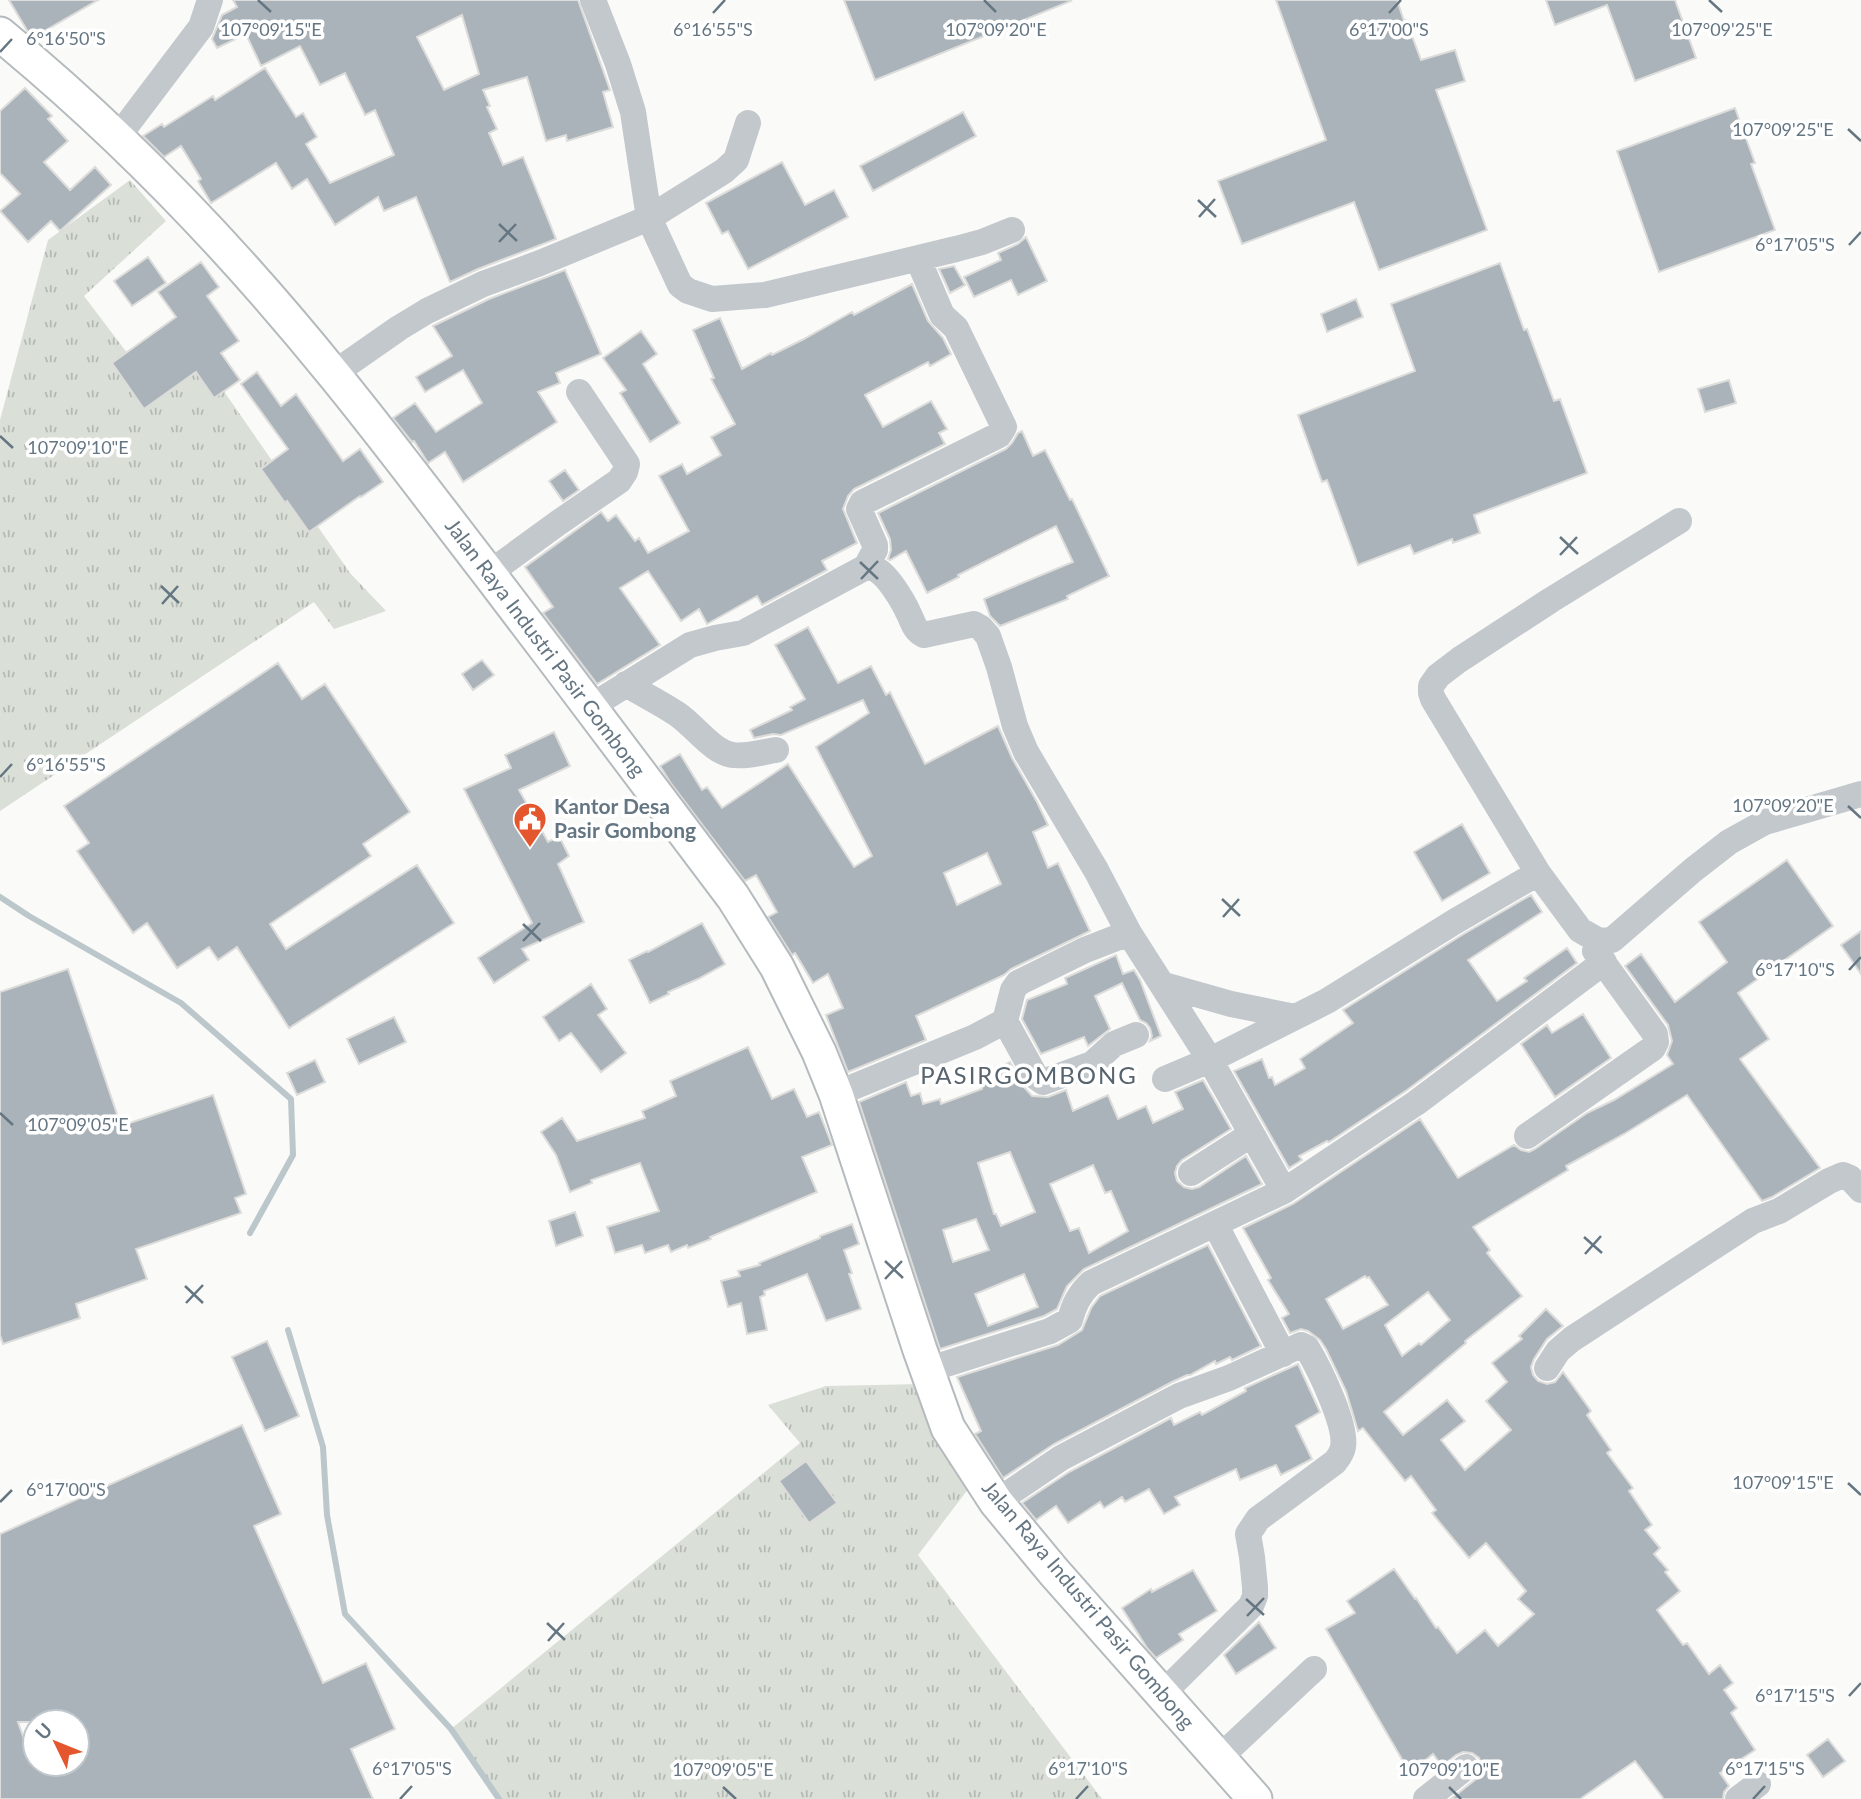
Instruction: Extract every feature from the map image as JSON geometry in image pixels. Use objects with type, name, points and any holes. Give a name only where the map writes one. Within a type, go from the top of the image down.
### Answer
[{"type":"main road","name":"Jalan Raya Industri Pasir Gombong","points":[[0,34],[117,138],[173,194],[334,374],[733,897],[797,1004],[819,1052],[836,1094],[948,1428],[996,1502],[1255,1799]]},
{"type":"street","points":[[117,138],[201,27],[210,0]]},
{"type":"street","points":[[593,0],[633,111],[649,218],[680,285],[688,291],[712,299],[765,295],[918,259],[982,242],[1012,230]]},
{"type":"street","points":[[334,374],[427,311],[483,284],[649,218],[724,171],[736,160],[748,123]]},
{"type":"street","points":[[590,707],[690,645],[743,633],[866,567],[875,545],[859,509],[862,503],[999,435],[1004,427],[956,327],[942,315],[918,259]]},
{"type":"street","points":[[488,574],[619,481],[625,472],[627,464],[579,392]]},
{"type":"street","points":[[1527,1136],[1653,1048],[1656,1042],[1655,1034],[1601,951],[1580,930],[1538,873],[1433,699],[1431,686],[1438,676],[1488,640],[1679,521]]},
{"type":"street","points":[[866,567],[878,570],[888,582],[920,633],[924,635],[974,624],[988,636],[1015,726],[1026,752],[1096,870],[1129,933],[1210,1060],[1284,1191]]},
{"type":"street","points":[[625,684],[676,713],[719,751],[731,755],[746,755],[776,750]]},
{"type":"street","points":[[927,1370],[1051,1331],[1070,1320],[1074,1306],[1091,1283],[1284,1191],[1416,1103],[1729,842],[1765,822],[1861,794]]},
{"type":"street","points":[[1165,1079],[1210,1060],[1327,1001],[1538,873]]},
{"type":"street","points":[[1129,933],[1085,950],[1017,983],[1006,1021],[1036,1077],[1043,1082],[1086,1067],[1114,1044],[1136,1035]]},
{"type":"street","points":[[1164,985],[1231,1004],[1296,1017]]},
{"type":"street","points":[[836,1094],[975,1037],[1006,1021]]},
{"type":"street","points":[[1191,1173],[1252,1134]]},
{"type":"street","points":[[1547,1368],[1558,1351],[1572,1339],[1753,1221],[1843,1175],[1850,1178],[1861,1190]]},
{"type":"street","points":[[1215,1224],[1283,1353]]},
{"type":"street","points":[[996,1502],[1061,1458],[1179,1396],[1218,1382],[1301,1345],[1307,1348],[1338,1415],[1343,1449],[1335,1462],[1252,1525],[1248,1534],[1255,1595],[1251,1606],[1162,1694]]},
{"type":"street","points":[[1219,1758],[1314,1669]]},
{"type":"street","points":[[1426,1799],[1466,1767]]},
{"type":"green space","points":[[130,180],[166,221],[84,296],[159,395],[207,367],[350,573],[386,611],[334,629],[314,602],[0,811],[0,420],[48,240]]},
{"type":"green space","points":[[923,1384],[969,1488],[918,1555],[1102,1799],[499,1799],[451,1729],[800,1443],[768,1405],[826,1386]]},
{"type":"building","points":[[9,0],[98,0],[34,37],[28,32]]},
{"type":"building","points":[[233,0],[578,0],[610,90],[603,92],[613,127],[567,141],[566,135],[546,141],[527,77],[483,90],[497,129],[489,133],[503,165],[523,157],[556,239],[450,282],[416,197],[384,211],[378,197],[335,225],[307,179],[292,189],[276,163],[211,203],[198,181],[201,179],[181,146],[164,157],[143,136],[162,124],[164,127],[213,96],[215,100],[265,68],[296,117],[303,113],[317,137],[306,144],[330,183],[394,155],[375,110],[365,115],[345,73],[320,85],[300,46],[261,66],[246,34],[217,48],[212,39],[222,15],[237,7]],"holes":[[[462,15],[479,74],[444,90],[417,37]]]},
{"type":"building","points":[[844,0],[1070,0],[1071,1],[875,80]]},
{"type":"building","points":[[1276,0],[1397,0],[1421,60],[1455,50],[1465,81],[1436,90],[1487,230],[1379,270],[1354,202],[1242,244],[1218,181],[1326,140]]},
{"type":"building","points":[[1546,0],[1675,0],[1696,58],[1635,81],[1607,5],[1555,25]]},
{"type":"building","points":[[25,88],[52,116],[48,119],[68,141],[44,162],[70,190],[95,167],[111,185],[60,231],[51,221],[28,242],[0,211],[20,194],[0,173],[0,111]]},
{"type":"building","points":[[1735,108],[1755,163],[1751,164],[1775,230],[1659,272],[1617,151]]},
{"type":"building","points":[[963,112],[976,136],[873,191],[860,166]]},
{"type":"building","points":[[782,162],[805,205],[834,190],[848,217],[748,269],[728,231],[722,234],[706,203]]},
{"type":"building","points":[[1026,237],[1047,281],[1018,295],[1011,280],[974,297],[964,277],[1001,260],[998,253],[1018,244]]},
{"type":"building","points":[[148,257],[166,283],[132,306],[114,281]]},
{"type":"building","points":[[201,262],[219,287],[207,296],[239,341],[221,353],[240,380],[214,398],[196,372],[144,409],[112,363],[176,317],[158,292]]},
{"type":"building","points":[[1500,263],[1524,330],[1527,329],[1554,401],[1560,399],[1587,473],[1474,515],[1480,533],[1453,543],[1452,539],[1414,554],[1410,545],[1358,565],[1327,480],[1322,482],[1298,415],[1415,371],[1391,304]]},
{"type":"building","points":[[954,266],[965,285],[950,293],[939,269]]},
{"type":"building","points":[[565,270],[601,354],[556,373],[560,383],[538,392],[557,422],[463,482],[445,452],[428,463],[414,441],[412,442],[393,418],[415,403],[436,432],[482,403],[463,370],[425,392],[416,377],[452,356],[433,326],[489,299]]},
{"type":"building","points":[[912,284],[928,321],[943,338],[951,354],[930,366],[928,362],[865,395],[883,427],[931,401],[947,429],[939,433],[945,444],[854,489],[843,509],[857,543],[822,561],[827,570],[762,605],[757,596],[707,624],[699,609],[681,621],[648,571],[620,588],[660,645],[597,684],[543,613],[553,607],[525,567],[601,512],[608,521],[616,515],[635,541],[639,538],[648,553],[689,531],[659,476],[682,464],[687,474],[721,455],[711,437],[735,424],[711,379],[714,378],[693,330],[720,318],[742,369]]},
{"type":"building","points":[[1356,299],[1363,317],[1327,332],[1321,314]]},
{"type":"building","points":[[641,331],[657,354],[643,364],[680,423],[650,442],[620,393],[626,390],[603,358]]},
{"type":"building","points":[[257,372],[281,406],[296,394],[343,461],[360,449],[383,482],[309,532],[261,469],[288,449],[241,384]]},
{"type":"building","points":[[1729,380],[1736,403],[1705,412],[1698,389]]},
{"type":"building","points":[[1022,431],[1033,456],[1045,450],[1109,576],[1067,596],[1068,599],[1000,626],[990,616],[984,599],[1073,562],[1056,526],[927,593],[906,551],[888,559],[890,539],[878,513],[1006,449]]},
{"type":"building","points":[[565,470],[579,490],[563,501],[549,481]]},
{"type":"building","points":[[808,627],[838,683],[871,666],[886,695],[890,692],[925,764],[998,726],[1048,825],[1033,832],[1048,868],[1058,863],[1090,931],[916,1016],[926,1040],[848,1072],[826,1015],[843,1008],[828,974],[813,983],[768,917],[777,912],[756,875],[745,881],[660,766],[680,754],[702,790],[707,787],[722,808],[788,764],[854,867],[872,856],[816,747],[869,713],[863,700],[781,735],[754,738],[750,730],[792,710],[790,707],[805,699],[775,645]],"holes":[[[987,853],[1001,884],[957,905],[944,873]]]},
{"type":"building","points":[[482,660],[494,675],[473,690],[462,674]]},
{"type":"building","points":[[278,663],[302,699],[325,684],[410,812],[363,844],[371,856],[270,924],[286,949],[417,865],[454,923],[289,1028],[237,947],[218,960],[209,947],[177,968],[147,923],[133,933],[77,851],[89,843],[64,806]]},
{"type":"building","name":"Kantor Desa Pasir Gombong","points":[[554,732],[570,766],[519,790],[548,842],[559,836],[569,856],[558,864],[584,922],[522,949],[529,960],[494,983],[478,958],[532,923],[464,789],[511,768],[505,755]]},
{"type":"building","points":[[1462,824],[1490,873],[1442,901],[1414,852]]},
{"type":"building","points":[[1787,860],[1833,926],[1738,993],[1769,1039],[1740,1059],[1820,1168],[1762,1201],[1687,1095],[1566,1166],[1568,1170],[1473,1227],[1490,1250],[1487,1253],[1522,1296],[1465,1341],[1466,1343],[1384,1412],[1403,1435],[1447,1400],[1465,1421],[1441,1440],[1465,1470],[1511,1430],[1486,1401],[1507,1382],[1492,1363],[1522,1339],[1519,1336],[1546,1309],[1563,1326],[1547,1339],[1534,1359],[1531,1367],[1533,1375],[1538,1381],[1547,1384],[1555,1382],[1563,1372],[1591,1411],[1587,1415],[1611,1450],[1607,1453],[1633,1488],[1629,1491],[1652,1525],[1645,1530],[1660,1548],[1654,1554],[1668,1570],[1665,1572],[1680,1591],[1657,1610],[1683,1645],[1687,1643],[1709,1674],[1720,1665],[1733,1683],[1724,1690],[1737,1708],[1731,1713],[1755,1750],[1720,1773],[1729,1786],[1723,1799],[1664,1799],[1635,1761],[1580,1799],[1451,1799],[1476,1779],[1482,1765],[1479,1758],[1472,1753],[1463,1752],[1442,1766],[1433,1754],[1410,1773],[1326,1629],[1355,1613],[1347,1601],[1394,1569],[1457,1653],[1485,1630],[1498,1646],[1534,1614],[1518,1599],[1526,1591],[1486,1543],[1469,1558],[1432,1513],[1436,1510],[1411,1476],[1405,1481],[1363,1428],[1358,1431],[1346,1391],[1326,1349],[1320,1340],[1308,1331],[1301,1329],[1290,1333],[1282,1318],[1289,1314],[1268,1280],[1271,1278],[1243,1228],[1293,1204],[1420,1119],[1458,1178],[1514,1145],[1529,1152],[1535,1149],[1587,1113],[1673,1064],[1667,1055],[1672,1041],[1668,1025],[1625,966],[1641,954],[1675,1002],[1727,962],[1699,922]],"holes":[[[1365,1276],[1369,1277],[1388,1305],[1343,1329],[1326,1299]],[[1428,1292],[1450,1320],[1421,1345],[1419,1343],[1402,1356],[1385,1325]]]},
{"type":"building","points":[[1531,895],[1542,912],[1468,960],[1497,1001],[1527,981],[1524,978],[1567,948],[1577,963],[1407,1090],[1329,1142],[1299,1156],[1302,1160],[1289,1168],[1234,1071],[1262,1059],[1269,1078],[1272,1077],[1275,1085],[1305,1068],[1300,1059],[1353,1023],[1343,1010]]},
{"type":"building","points":[[702,923],[725,964],[650,1003],[629,960]]},
{"type":"building","points":[[1861,931],[1861,974],[1841,945]]},
{"type":"building","points":[[1116,955],[1123,974],[1134,970],[1140,980],[1161,1036],[1150,1041],[1150,1028],[1140,1020],[1122,983],[1095,996],[1110,1029],[1088,1046],[1084,1037],[1041,1054],[1022,1019],[1027,1000],[1067,984],[1065,978]]},
{"type":"building","points":[[68,969],[121,1126],[213,1095],[246,1194],[235,1198],[241,1213],[136,1249],[147,1279],[76,1304],[80,1318],[3,1344],[0,1335],[0,992]]},
{"type":"building","points":[[591,984],[607,1009],[598,1015],[626,1053],[601,1072],[571,1033],[559,1041],[543,1017]]},
{"type":"building","points":[[1583,1014],[1611,1058],[1555,1097],[1521,1044],[1547,1025],[1552,1033]]},
{"type":"building","points":[[394,1017],[406,1042],[359,1064],[347,1039]]},
{"type":"building","points":[[748,1047],[772,1099],[794,1089],[807,1117],[819,1112],[832,1145],[802,1157],[817,1192],[688,1248],[687,1245],[671,1252],[668,1245],[645,1253],[642,1245],[615,1253],[607,1227],[659,1211],[640,1163],[591,1180],[592,1183],[570,1192],[556,1155],[541,1132],[562,1118],[577,1141],[645,1118],[642,1111],[676,1096],[670,1081]]},
{"type":"building","points":[[315,1060],[325,1082],[297,1095],[287,1073]]},
{"type":"building","points":[[1010,1062],[1022,1085],[1032,1096],[1048,1097],[1066,1090],[1073,1111],[1108,1095],[1118,1119],[1146,1106],[1153,1123],[1183,1109],[1175,1092],[1203,1080],[1231,1129],[1182,1160],[1175,1173],[1177,1181],[1184,1187],[1199,1187],[1246,1156],[1262,1184],[1084,1269],[1067,1286],[1057,1309],[1044,1316],[940,1349],[859,1102],[906,1082],[911,1096],[920,1093],[923,1104],[940,1099],[941,1104],[982,1089],[978,1077]],"holes":[[[1010,1152],[1035,1212],[1001,1226],[994,1214],[978,1163]],[[1093,1165],[1105,1193],[1111,1191],[1128,1231],[1089,1253],[1079,1228],[1070,1231],[1050,1184]],[[976,1219],[989,1250],[953,1262],[943,1230]],[[1024,1274],[1038,1307],[988,1326],[975,1294]]]},
{"type":"building","points":[[575,1212],[583,1236],[556,1246],[549,1221]]},
{"type":"building","points":[[852,1224],[859,1244],[844,1250],[861,1309],[826,1321],[807,1274],[764,1291],[765,1295],[760,1297],[767,1330],[747,1334],[741,1303],[728,1307],[721,1281],[740,1276],[738,1271],[760,1265],[759,1263]]},
{"type":"building","points":[[1208,1245],[1261,1346],[1232,1360],[1230,1357],[1216,1364],[1215,1361],[1172,1382],[1054,1444],[1003,1478],[975,1434],[981,1431],[957,1377],[1058,1345],[1082,1330],[1091,1308],[1100,1296]]},
{"type":"building","points":[[267,1341],[299,1416],[265,1431],[232,1357]]},
{"type":"building","points":[[1298,1364],[1320,1412],[1296,1426],[1312,1459],[1281,1475],[1276,1465],[1240,1480],[1236,1469],[1175,1497],[1180,1505],[1164,1514],[1149,1489],[1125,1502],[1122,1497],[1104,1508],[1100,1502],[1068,1523],[1056,1506],[1036,1520],[1022,1503],[1069,1472],[1171,1418],[1174,1425],[1200,1412],[1202,1415],[1246,1391],[1245,1388]]},
{"type":"building","points":[[242,1425],[281,1514],[254,1526],[323,1683],[366,1663],[395,1729],[351,1749],[373,1799],[0,1799],[0,1534]]},
{"type":"building","points":[[806,1461],[837,1503],[809,1523],[779,1481]]},
{"type":"building","points":[[1193,1570],[1217,1611],[1179,1634],[1183,1640],[1156,1658],[1122,1608],[1151,1589],[1152,1592]]},
{"type":"building","points":[[1259,1622],[1276,1648],[1236,1674],[1224,1655]]},
{"type":"building","points":[[1828,1739],[1845,1761],[1823,1777],[1807,1755]]},
{"type":"waterway","points":[[0,897],[181,1003],[291,1099],[293,1155],[250,1233]]},
{"type":"waterway","points":[[288,1330],[323,1447],[327,1515],[345,1614],[451,1729],[499,1799]]},
{"type":"place","name":"Kantor Desa Pasir Gombong","points":[[530,849]]},
{"type":"district","name":"PASIRGOMBONG","points":[[1029,1076]]}]
